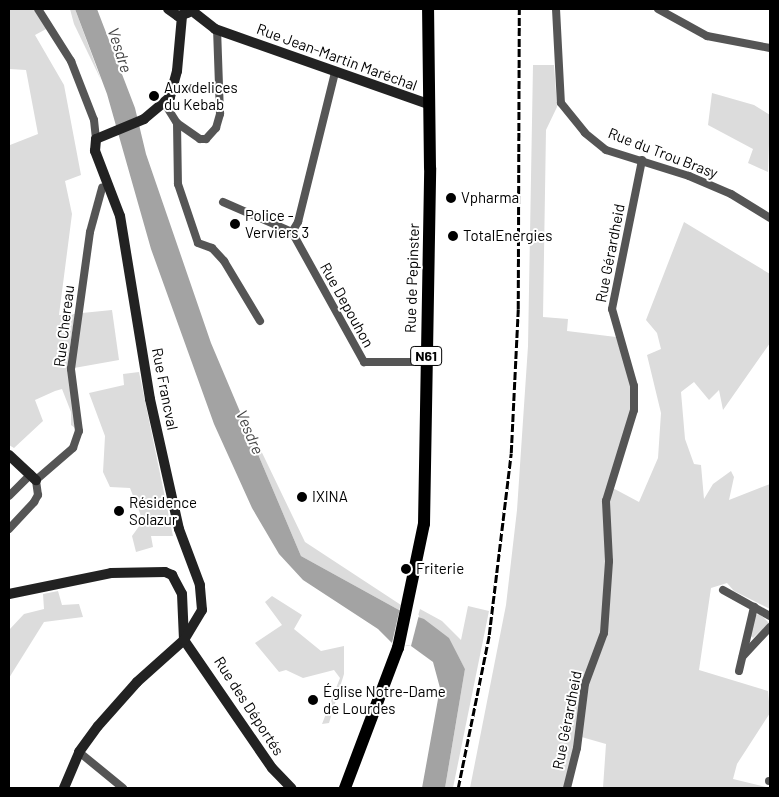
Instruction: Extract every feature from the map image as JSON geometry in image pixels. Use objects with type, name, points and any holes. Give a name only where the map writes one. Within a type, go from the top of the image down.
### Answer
[{"type":"main road","name":"Rue de Pepinster","points":[[345,788],[398,648],[409,608],[420,554],[426,498],[428,9]]},
{"type":"street","points":[[38,9],[71,62],[100,136],[144,119],[165,104],[172,88],[188,12]]},
{"type":"street","name":"Rue Jean-Martin Maréchal","points":[[168,9],[188,12],[217,30],[428,104]]},
{"type":"street","name":"Rue du Trou Brasy","points":[[556,9],[561,103],[568,115],[606,150],[642,160],[731,194],[770,218]]},
{"type":"street","points":[[658,9],[707,36],[770,48]]},
{"type":"street","points":[[165,104],[176,123],[200,139],[206,139],[216,128],[220,114],[217,30]]},
{"type":"street","points":[[223,202],[292,232],[298,222],[335,72]]},
{"type":"street","points":[[172,88],[219,89]]},
{"type":"street","points":[[176,123],[178,184],[198,243],[212,248],[224,261],[260,321]]},
{"type":"street","name":"Rue Francval","points":[[64,788],[79,752],[115,704],[184,640],[202,610],[200,585],[179,530],[150,399],[120,216],[98,162],[100,136]]},
{"type":"street","name":"Rue Gérardheid","points":[[567,788],[577,748],[585,684],[604,633],[609,561],[606,501],[634,410],[634,386],[612,308],[642,160]]},
{"type":"street","name":"Rue Chereau","points":[[9,496],[73,448],[79,431],[71,368],[90,232],[102,188]]},
{"type":"street","name":"Rue Depouhon","points":[[292,232],[364,362],[426,362]]},
{"type":"street","points":[[9,455],[34,477],[38,495],[34,502],[9,528]]},
{"type":"street","points":[[9,594],[111,573],[165,572],[175,580],[182,594],[184,640]]},
{"type":"street","points":[[723,590],[770,616]]},
{"type":"street","points":[[738,672],[754,607]]},
{"type":"street","points":[[743,656],[770,627]]},
{"type":"street","name":"Rue des Déportés","points":[[184,640],[272,768],[291,788]]},
{"type":"street","points":[[79,752],[123,788]]},
{"type":"shaded area","points":[[9,9],[34,9],[48,28],[35,35],[64,85],[81,175],[65,181],[72,214],[59,315],[75,314],[68,359],[75,428],[71,425],[71,412],[62,389],[55,391],[35,400],[43,421],[14,448],[9,445],[9,141],[10,145],[38,134],[26,70],[9,69]]},
{"type":"shaded area","points":[[70,9],[75,9],[101,80],[74,24]]},
{"type":"shaded area","name":"Vesdre","points":[[75,9],[97,9],[135,108],[146,154],[211,343],[301,556],[399,610],[424,619],[449,638],[465,669],[445,788],[422,788],[440,688],[433,662],[411,646],[392,643],[378,629],[303,580],[279,554],[252,508],[214,424],[151,249],[107,94]]},
{"type":"shaded area","points":[[533,65],[554,65],[557,107],[546,130],[543,317],[568,319],[567,331],[616,337],[629,376],[633,411],[609,486],[639,502],[658,458],[661,413],[647,355],[661,349],[657,333],[646,320],[684,222],[770,274],[770,343],[723,410],[719,390],[709,400],[694,382],[681,392],[685,439],[694,464],[701,465],[704,499],[713,484],[731,471],[734,477],[729,500],[770,484],[770,609],[734,591],[727,583],[711,588],[699,670],[768,691],[770,713],[737,764],[733,779],[770,788],[603,788],[606,744],[578,736],[566,788],[470,788],[506,605],[517,510],[528,346]]},
{"type":"shaded area","points":[[712,93],[754,105],[770,115],[768,172],[748,163],[753,149],[708,125]]},
{"type":"shaded area","points":[[112,310],[119,360],[74,368],[82,313]]},
{"type":"shaded area","points":[[139,372],[173,536],[151,536],[153,547],[136,552],[132,536],[143,521],[130,488],[110,487],[103,472],[105,436],[89,393],[124,385],[123,374]]},
{"type":"shaded area","points":[[249,433],[253,434],[305,542],[401,605],[399,610],[301,556]]},
{"type":"shaded area","points":[[58,591],[62,605],[79,604],[83,617],[44,622],[9,678],[9,630],[24,614],[44,609],[43,594]]},
{"type":"shaded area","points":[[272,596],[302,615],[294,629],[321,651],[344,646],[344,674],[329,723],[322,724],[340,678],[334,670],[303,678],[286,670],[279,672],[255,643],[282,625],[265,602]]},
{"type":"shaded area","points":[[468,606],[489,611],[453,788],[445,788],[465,669],[448,638],[418,616],[420,609],[442,621],[461,640]]},
{"type":"shaded area","points":[[760,614],[769,623],[753,638],[750,635],[755,615]]},
{"type":"pier","points":[[400,608],[419,615],[411,646],[392,643]]},
{"type":"railway","points":[[458,788],[489,635],[511,453],[518,309],[519,9]]},
{"type":"place","name":"Aux delices du Kebab","points":[[154,96]]},
{"type":"place","name":"Vpharma","points":[[451,198]]},
{"type":"place","name":"Police - Verviers 3","points":[[235,224]]},
{"type":"place","name":"TotalEnergies","points":[[453,236]]},
{"type":"place","name":"IXINA","points":[[302,497]]},
{"type":"place","name":"Résidence Solazur","points":[[119,511]]},
{"type":"place","name":"Friterie","points":[[406,569]]},
{"type":"place","name":"Église Notre-Dame de Lourdes","points":[[313,700]]}]
